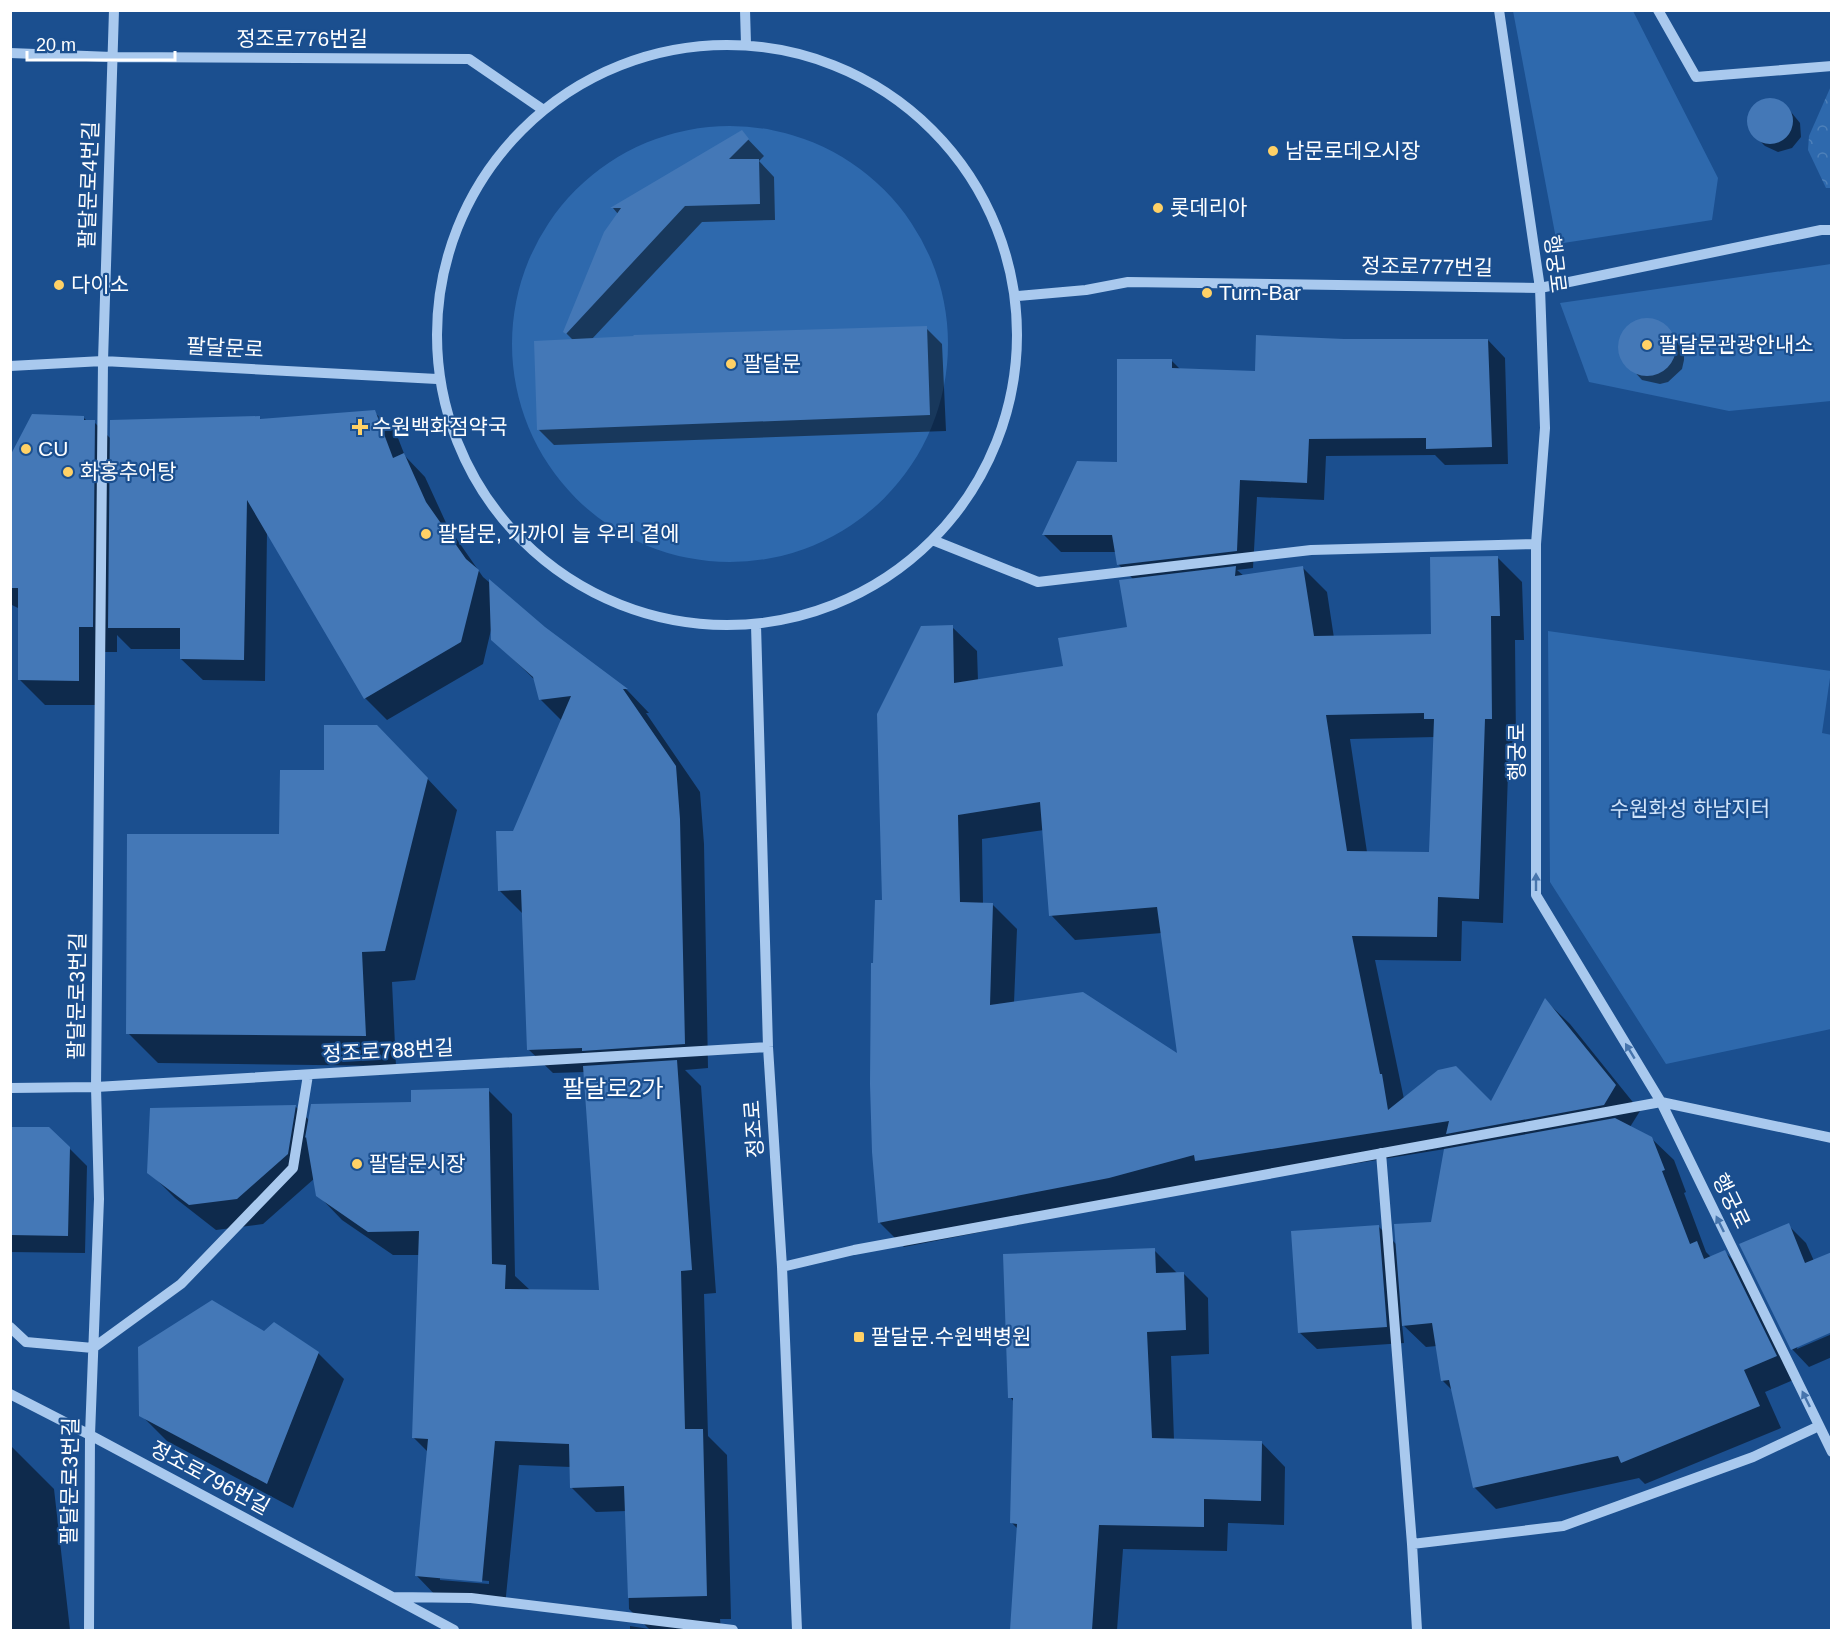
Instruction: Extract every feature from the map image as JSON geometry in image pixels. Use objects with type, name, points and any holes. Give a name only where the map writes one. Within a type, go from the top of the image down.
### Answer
[{"type":"street","name":"팔달문로4번길","points":[[103,361],[114,10]]},
{"type":"street","points":[[746,10],[746,44]]},
{"type":"street","name":"행궁로","points":[[1499,10],[1540,288],[1545,428],[1536,544],[1536,895],[1661,1102],[1832,1452]]},
{"type":"street","points":[[1658,10],[1696,77],[1832,66]]},
{"type":"street","points":[[746,44],[844,68],[927,121],[988,201],[1018,296],[1019,362],[1005,428],[976,489],[935,541],[853,599],[756,626],[667,621],[584,590],[514,536],[463,463],[437,379],[440,278],[476,184],[542,109],[604,70],[674,48],[746,44]]},
{"type":"street","name":"정조로776번길","points":[[10,53],[112,57],[470,59],[542,109]]},
{"type":"street","name":"정조로777번길","points":[[1018,296],[1086,290],[1128,282],[1540,288],[1821,230],[1832,230]]},
{"type":"street","name":"팔달문로","points":[[10,366],[103,361],[437,379]]},
{"type":"street","name":"팔달문로3번길","points":[[88,1630],[90,1435],[99,1199],[96,1087],[103,361]]},
{"type":"street","points":[[935,541],[1038,582],[1311,550],[1536,544]]},
{"type":"street","name":"정조로","points":[[756,626],[768,1047],[782,1267],[797,1630]]},
{"type":"street","name":"정조로788번길","points":[[10,1088],[96,1087],[768,1047]]},
{"type":"street","points":[[10,1326],[26,1342],[93,1348],[181,1284],[294,1168],[308,1075]]},
{"type":"street","points":[[782,1267],[854,1250],[1661,1102],[1832,1138]]},
{"type":"street","points":[[1380,1153],[1417,1630]]},
{"type":"street","name":"정조로796번길","points":[[10,1394],[454,1630]]},
{"type":"street","points":[[1412,1544],[1563,1526],[1753,1457],[1819,1426]]},
{"type":"street","name":"정조로796번길","points":[[391,1597],[471,1598],[733,1630]]},
{"type":"green space","points":[[1513,11],[1633,11],[1718,178],[1712,220],[1557,244]]},
{"type":"green space","points":[[1831,86],[1831,188],[1826,188],[1808,150],[1809,136]]},
{"type":"green space","points":[[730,126],[773,130],[814,142],[833,151],[869,175],[899,205],[923,241],[932,260],[944,301],[948,344],[944,387],[932,428],[923,447],[899,483],[869,513],[833,537],[814,546],[773,558],[730,562],[687,558],[646,546],[627,537],[591,513],[561,483],[537,447],[528,428],[516,387],[512,344],[516,301],[528,260],[537,241],[561,205],[591,175],[627,151],[646,142],[687,130]]},
{"type":"green space","points":[[1831,264],[1831,401],[1729,411],[1589,382],[1560,303]]},
{"type":"green space","name":"수원화성 하남지터","points":[[1548,631],[1831,671],[1822,733],[1832,735],[1831,1029],[1666,1064],[1550,882]]},
{"type":"building","points":[[1770,98],[1786,105],[1793,121],[1786,137],[1770,144],[1754,137],[1747,121],[1754,105]]},
{"type":"building","points":[[742,130],[749,139],[729,159],[759,159],[760,204],[685,206],[566,334],[563,332],[604,232],[621,208],[610,208]]},
{"type":"building","name":"팔달문관광안내소","points":[[1647,318],[1658,320],[1671,331],[1676,347],[1674,358],[1663,371],[1647,376],[1636,374],[1623,363],[1618,347],[1620,336],[1631,323]]},
{"type":"building","points":[[927,326],[930,415],[537,430],[534,341],[633,335]]},
{"type":"building","points":[[1256,335],[1344,339],[1488,339],[1492,447],[1426,449],[1426,438],[1309,439],[1307,483],[1240,480],[1237,551],[1117,565],[1112,535],[1042,535],[1077,461],[1117,462],[1117,359],[1172,359],[1172,368],[1255,371]]},
{"type":"building","points":[[375,410],[393,458],[404,453],[426,502],[466,559],[479,570],[461,642],[364,699],[247,500],[244,660],[180,659],[180,628],[108,628],[110,420],[260,416],[260,419]]},
{"type":"building","points":[[32,414],[84,416],[84,420],[95,420],[93,627],[79,627],[79,681],[18,680],[18,588],[10,588],[10,456]]},
{"type":"building","points":[[1498,556],[1500,616],[1491,616],[1492,719],[1485,719],[1479,899],[1438,897],[1437,937],[1352,936],[1388,1110],[1438,1070],[1456,1066],[1491,1101],[1545,998],[1616,1085],[1604,1105],[1446,1134],[1449,1121],[1195,1161],[1194,1155],[1109,1178],[878,1223],[872,1152],[870,1084],[871,963],[873,963],[875,900],[882,900],[877,714],[921,626],[953,625],[954,683],[1063,666],[1058,638],[1127,627],[1119,580],[1236,566],[1235,576],[1303,566],[1314,636],[1431,634],[1430,557]],"holes":[[[1424,713],[1424,719],[1434,719],[1429,852],[1347,851],[1326,715]],[[1040,802],[1049,916],[1157,907],[1177,1053],[1083,992],[990,1005],[993,903],[960,902],[958,815]]]},
{"type":"building","points":[[489,579],[545,627],[628,689],[623,689],[676,766],[680,819],[685,1044],[582,1051],[582,1048],[527,1050],[521,890],[498,891],[496,831],[513,831],[571,696],[539,700],[533,677],[491,640]]},
{"type":"building","points":[[324,725],[377,725],[428,778],[385,951],[362,952],[366,1036],[126,1034],[127,834],[279,834],[280,770],[324,770]]},
{"type":"building","points":[[677,1060],[692,1270],[681,1271],[685,1429],[703,1429],[707,1596],[628,1598],[624,1486],[570,1488],[569,1444],[495,1441],[482,1582],[415,1576],[428,1439],[412,1438],[419,1231],[368,1232],[316,1196],[305,1138],[311,1104],[411,1102],[411,1090],[489,1088],[492,1264],[506,1265],[505,1289],[599,1290],[583,1066]]},
{"type":"building","points":[[296,1105],[288,1154],[237,1199],[189,1205],[147,1173],[150,1108]]},
{"type":"building","points":[[1615,1118],[1652,1137],[1665,1170],[1662,1171],[1690,1244],[1697,1241],[1704,1259],[1725,1250],[1777,1356],[1744,1370],[1760,1406],[1621,1463],[1618,1456],[1473,1488],[1449,1380],[1441,1381],[1432,1323],[1402,1326],[1394,1224],[1431,1222],[1444,1149]]},
{"type":"building","points":[[10,1127],[49,1127],[70,1147],[68,1236],[10,1235]]},
{"type":"building","points":[[1789,1223],[1805,1263],[1832,1252],[1832,1332],[1791,1350],[1739,1244]]},
{"type":"building","points":[[1379,1225],[1387,1327],[1298,1333],[1291,1231]]},
{"type":"building","points":[[1155,1248],[1156,1273],[1184,1272],[1186,1330],[1147,1332],[1152,1438],[1262,1441],[1261,1501],[1204,1499],[1204,1527],[1099,1525],[1092,1630],[1010,1630],[1017,1524],[1010,1523],[1013,1398],[1008,1398],[1003,1254]]},
{"type":"building","points":[[212,1300],[264,1331],[274,1322],[319,1352],[267,1484],[139,1416],[138,1347]]},
{"type":"place","name":"남문로데오시장","points":[[1273,151]]},
{"type":"place","name":"롯데리아","points":[[1158,208]]},
{"type":"place","name":"다이소","points":[[59,285]]},
{"type":"place","name":"Turn-Bar","points":[[1207,293]]},
{"type":"place","name":"팔달문관광안내소","points":[[1647,345]]},
{"type":"place","name":"팔달문","points":[[731,364]]},
{"type":"place","name":"수원백화점약국","points":[[360,427]]},
{"type":"place","name":"CU","points":[[26,449]]},
{"type":"place","name":"화홍추어탕","points":[[68,472]]},
{"type":"place","name":"팔달문, 가까이 늘 우리 곁에","points":[[426,534]]},
{"type":"place","name":"팔달문시장","points":[[357,1164]]},
{"type":"place","name":"팔달문.수원백병원","points":[[859,1337]]},
{"type":"district","name":"팔달로2가","points":[[613,1089]]}]
